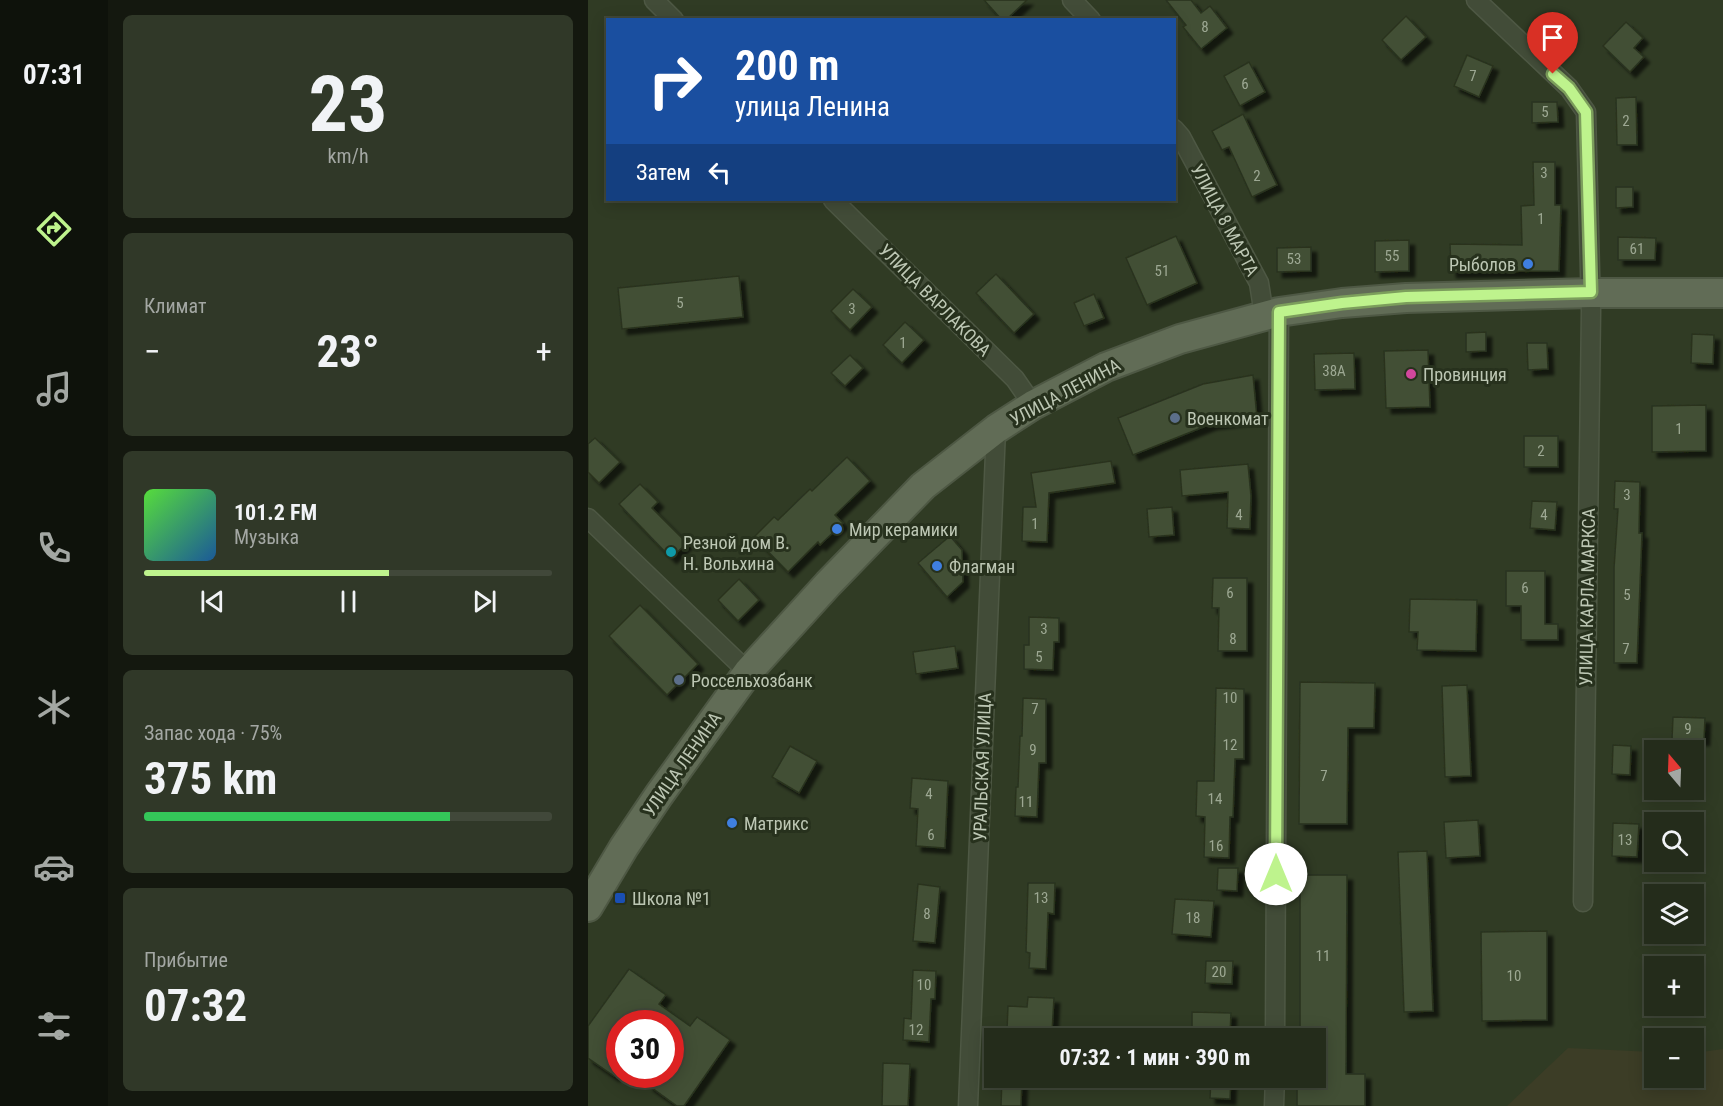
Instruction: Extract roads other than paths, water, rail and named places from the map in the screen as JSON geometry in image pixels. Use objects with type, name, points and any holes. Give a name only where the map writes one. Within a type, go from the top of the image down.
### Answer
[{"type":"main road","name":"УЛИЦА ЛЕНИНА","points":[[588,907],[653,803],[748,672],[828,584],[923,486],[996,429],[1033,405],[1116,363],[1180,339],[1272,314],[1342,303],[1406,297],[1591,292],[1723,293]]},
{"type":"street","points":[[654,0],[672,18]]},
{"type":"street","points":[[1072,0],[1089,18]]},
{"type":"street","name":"УЛИЦА КАРЛА МАРКСА","points":[[1476,0],[1569,88],[1586,112],[1591,292],[1583,902]]},
{"type":"street","name":"УЛИЦА 8 МАРТА","points":[[1176,131],[1259,283],[1272,314],[1275,1028]]},
{"type":"street","name":"УЛИЦА ВАРЛАКОВА","points":[[834,201],[1015,379],[1033,405]]},
{"type":"street","name":"УРАЛЬСКАЯ УЛИЦА","points":[[968,1106],[996,429]]},
{"type":"street","points":[[588,518],[748,672]]},
{"type":"street","points":[[1274,1106],[1275,1088]]},
{"type":"place","name":"Рыболов","points":[[1528,264]]},
{"type":"place","name":"Провинция","points":[[1411,374]]},
{"type":"place","name":"Военкомат","points":[[1175,418]]},
{"type":"place","name":"Мир керамики","points":[[837,529]]},
{"type":"place","name":"Резной дом В. Н. Вольхина","points":[[671,552]]},
{"type":"place","name":"Флагман","points":[[937,566]]},
{"type":"place","name":"Россельхозбанк","points":[[679,680]]},
{"type":"place","name":"Матрикс","points":[[732,823]]},
{"type":"place","name":"Школа №1","points":[[620,898]]}]
